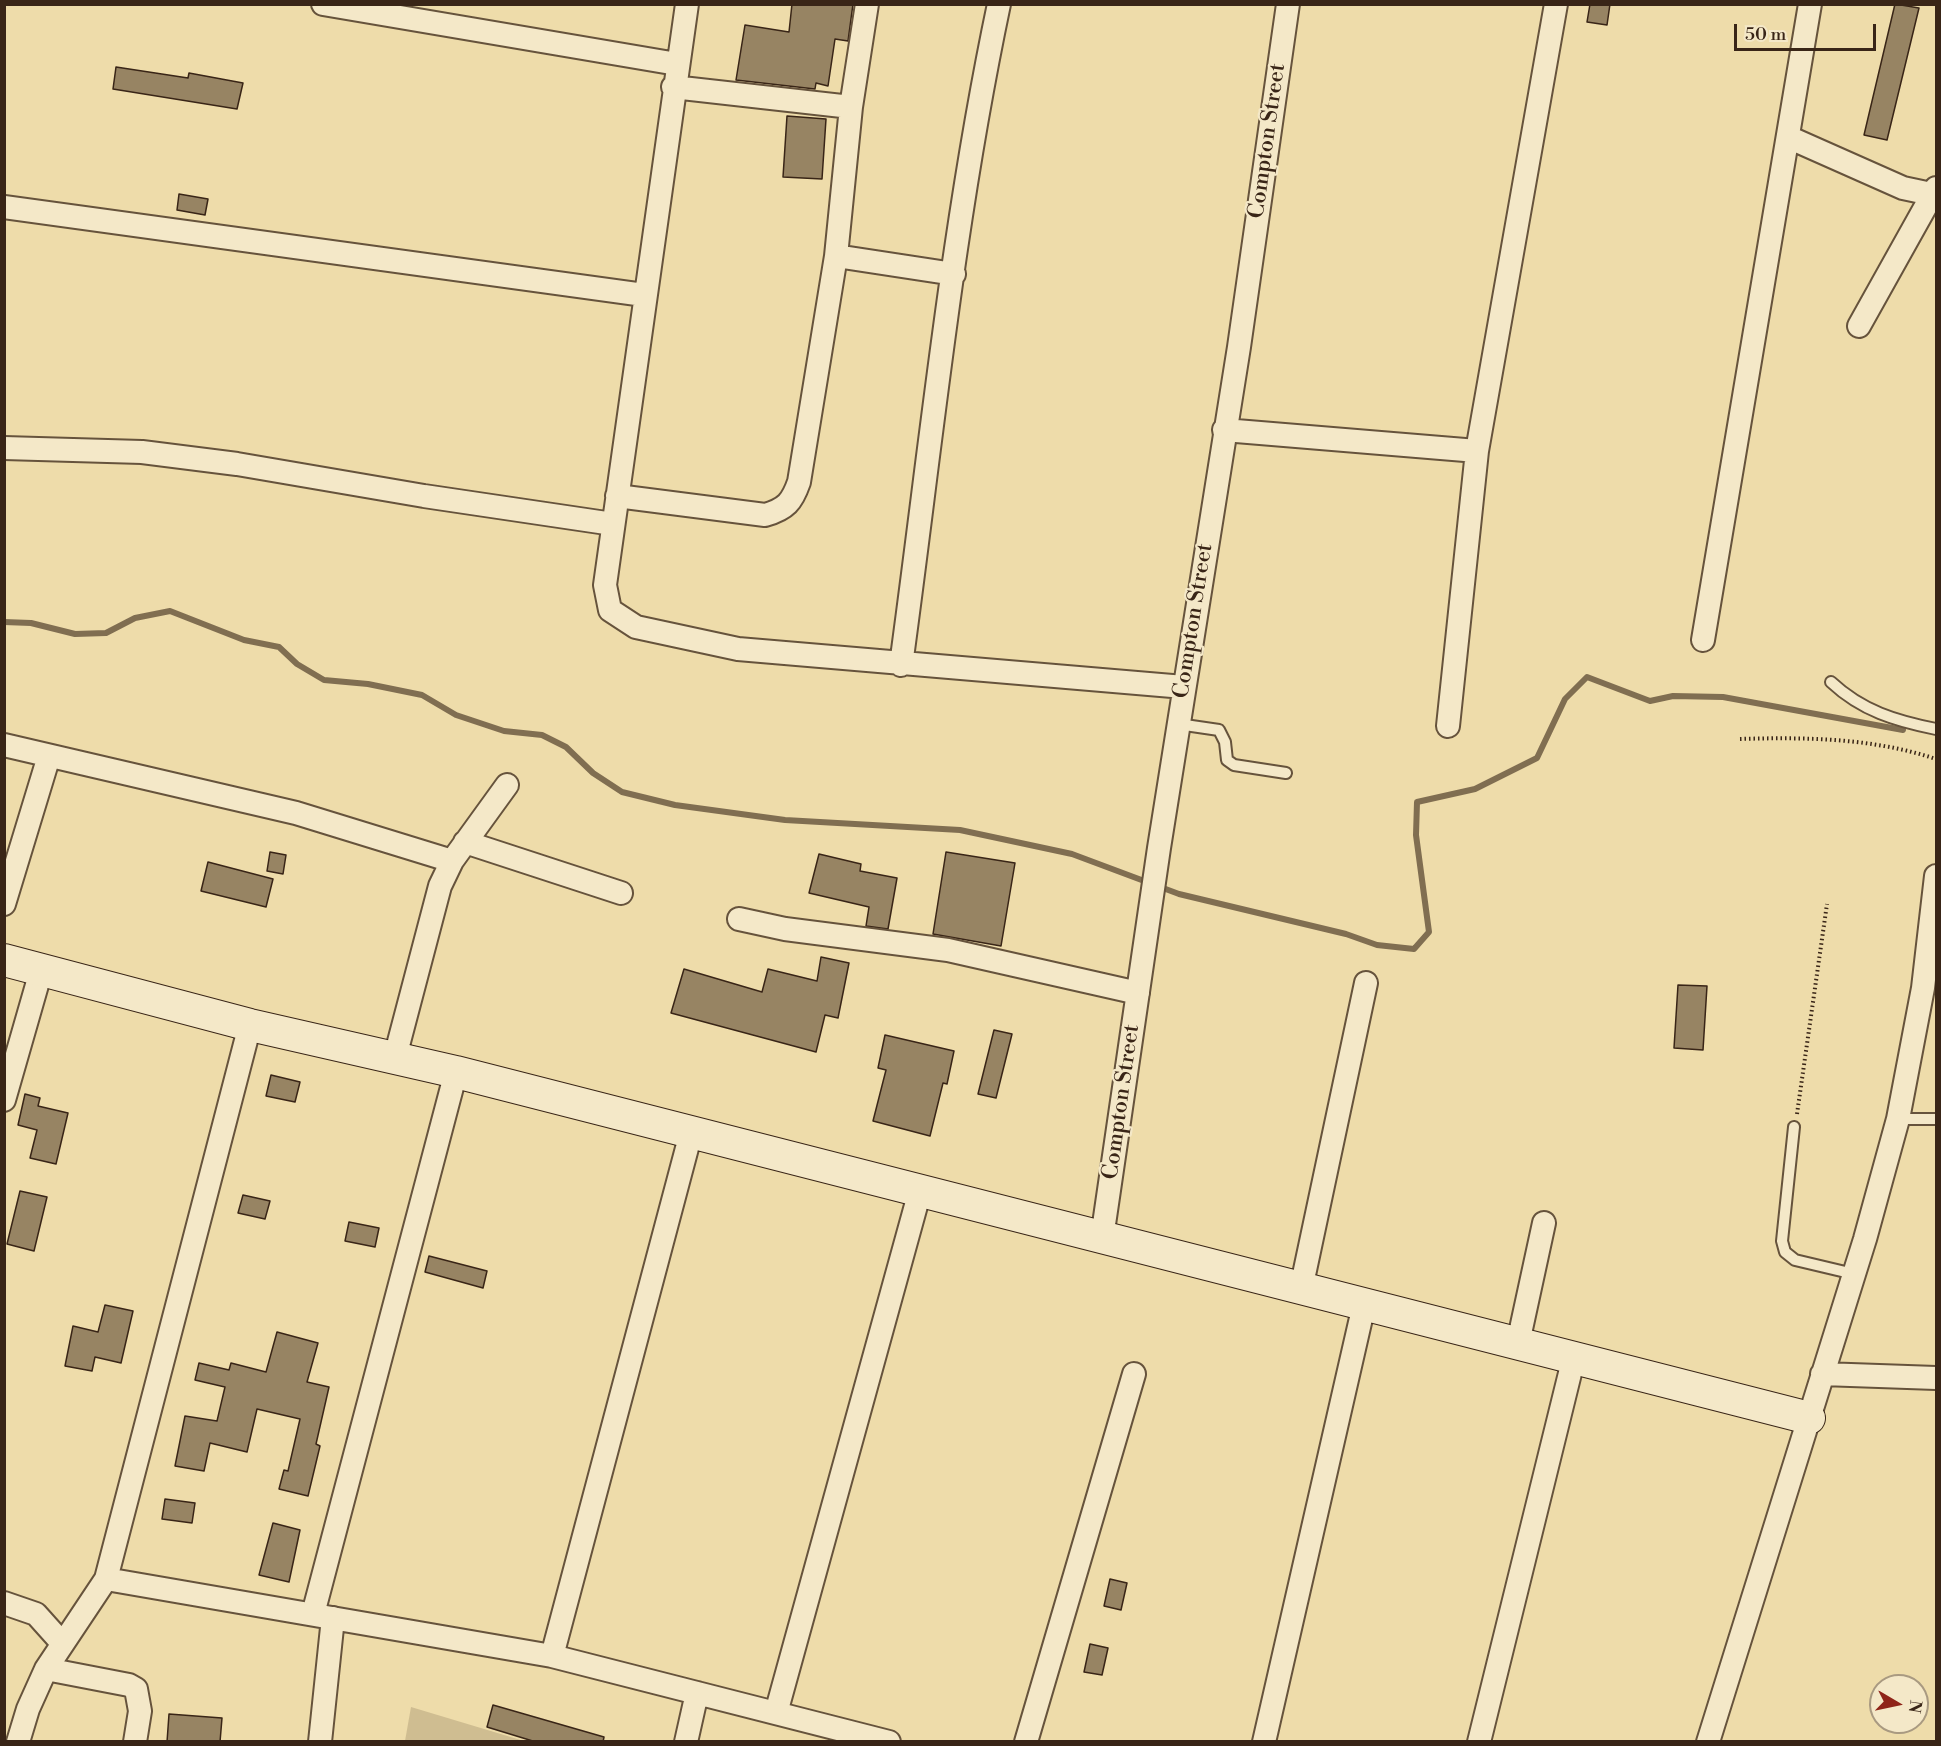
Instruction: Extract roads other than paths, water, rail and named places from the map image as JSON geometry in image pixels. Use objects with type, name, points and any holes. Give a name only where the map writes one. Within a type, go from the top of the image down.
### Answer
[{"type":"street","points":[[323,4],[677,64]]},
{"type":"street","points":[[687,4],[673,87],[605,585],[610,610],[636,627],[738,650],[1184,687]]},
{"type":"street","points":[[617,496],[765,515],[780,511],[791,502],[799,482],[836,256],[850,107],[867,4]]},
{"type":"street","points":[[902,665],[954,274],[986,64],[999,4]]},
{"type":"street","name":"Compton Street","points":[[1102,1238],[1178,724],[1239,347],[1288,4]]},
{"type":"street","points":[[1448,726],[1478,450],[1556,4]]},
{"type":"street","points":[[1702,640],[1810,4]]},
{"type":"street","points":[[673,87],[850,107]]},
{"type":"street","points":[[1788,137],[1903,188],[1936,192],[1859,326]]},
{"type":"street","points":[[4,207],[644,295]]},
{"type":"street","points":[[836,256],[954,274]]},
{"type":"street","points":[[1224,430],[1478,450]]},
{"type":"street","points":[[4,448],[142,452],[237,464],[424,496],[613,524]]},
{"type":"street","points":[[4,745],[296,813],[452,861]]},
{"type":"street","points":[[4,904],[49,756]]},
{"type":"street","points":[[395,1057],[440,886],[452,861],[507,785]]},
{"type":"street","points":[[465,842],[621,893]]},
{"type":"street","points":[[1708,1742],[1854,1274],[1898,1119],[1930,988],[1936,876]]},
{"type":"street","points":[[740,919],[785,929],[948,950],[1138,993]]},
{"type":"street","points":[[4,960],[250,1025],[456,1072],[1809,1418]]},
{"type":"street","points":[[4,1100],[41,971]]},
{"type":"street","points":[[1301,1289],[1366,983]]},
{"type":"street","points":[[18,1742],[27,1709],[46,1669],[106,1578],[250,1025]]},
{"type":"street","points":[[320,1742],[323,1616],[456,1072]]},
{"type":"street","points":[[552,1656],[691,1133]]},
{"type":"street","points":[[776,1713],[920,1191]]},
{"type":"street","points":[[1518,1343],[1544,1223]]},
{"type":"street","points":[[1264,1742],[1364,1305]]},
{"type":"street","points":[[1479,1742],[1574,1357]]},
{"type":"street","points":[[1026,1742],[1134,1374]]},
{"type":"street","points":[[1822,1374],[1936,1378]]},
{"type":"street","points":[[106,1578],[552,1656],[889,1742]]},
{"type":"street","points":[[4,1603],[36,1614],[62,1643]]},
{"type":"street","points":[[46,1669],[129,1684],[136,1689],[140,1711],[135,1742]]},
{"type":"street","points":[[686,1742],[697,1694]]},
{"type":"lane","points":[[1831,682],[1849,699],[1883,717],[1936,729]]},
{"type":"lane","points":[[1178,724],[1219,730],[1225,742],[1227,760],[1234,765],[1286,773]]},
{"type":"lane","points":[[1898,1119],[1936,1119]]},
{"type":"lane","points":[[1794,1127],[1782,1241],[1785,1252],[1795,1260],[1854,1274]]},
{"type":"waterway","points":[[4,622],[31,623],[75,634],[106,633],[135,618],[170,611],[244,640],[279,647],[297,664],[324,680],[368,684],[422,695],[456,715],[504,731],[542,735],[566,747],[593,773],[622,792],[675,805],[785,820],[960,830],[1072,854],[1179,894],[1346,934],[1377,945],[1414,949],[1429,932],[1416,835],[1417,802],[1475,789],[1537,758],[1565,699],[1587,677],[1650,701],[1673,696],[1723,697],[1903,730]]}]
